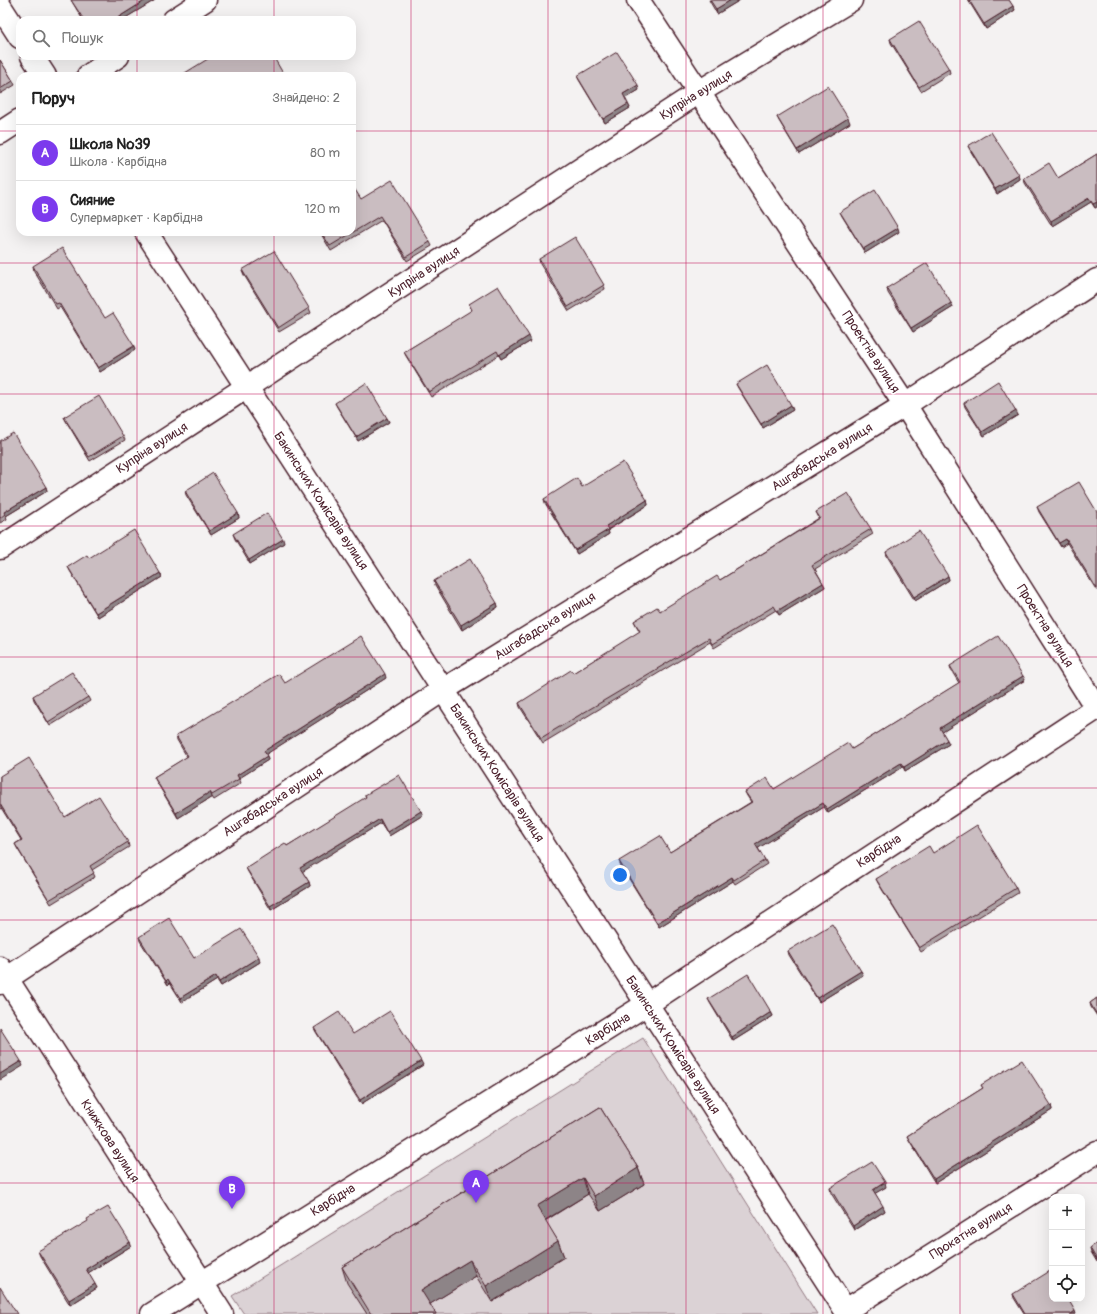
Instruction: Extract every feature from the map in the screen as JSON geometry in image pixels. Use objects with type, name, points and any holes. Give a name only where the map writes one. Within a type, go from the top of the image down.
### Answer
[{"type":"street","points":[[180,16],[205,0]]},
{"type":"street","name":"Проектна вулиця","points":[[638,0],[906,405],[1097,708]]},
{"type":"street","name":"Купріна вулиця","points":[[0,548],[699,92],[850,0]]},
{"type":"street","points":[[0,6],[16,31]]},
{"type":"street","points":[[35,60],[42,72]]},
{"type":"street","points":[[94,72],[112,60]]},
{"type":"street","points":[[0,133],[16,123]]},
{"type":"street","name":"Бакинських Комісарів вулиця","points":[[149,236],[847,1312]]},
{"type":"street","name":"Ашгабадська вулиця","points":[[2,976],[443,690],[906,405],[1097,280]]},
{"type":"street","name":"Карбідна","points":[[152,1314],[647,1004],[1097,708]]},
{"type":"street","name":"Книжкова вулиця","points":[[2,976],[222,1314]]},
{"type":"street","name":"Прокатна вулиця","points":[[847,1312],[1097,1152]]},
{"type":"shaded area","points":[[643,1038],[817,1314],[244,1314],[232,1296]]},
{"type":"building","points":[[71,0],[146,0],[120,16],[81,16]]},
{"type":"building","points":[[710,0],[731,0],[716,9]]},
{"type":"building","points":[[969,0],[1009,0],[1013,6],[984,24]]},
{"type":"building","points":[[919,21],[949,69],[919,87],[890,39]]},
{"type":"building","points":[[617,52],[638,85],[623,94],[628,104],[603,119],[577,76]]},
{"type":"building","points":[[0,60],[13,81],[0,89]]},
{"type":"building","points":[[206,60],[275,60],[282,72],[187,72]]},
{"type":"building","points":[[828,86],[848,118],[797,150],[777,117]]},
{"type":"building","points":[[991,132],[1019,175],[995,189],[968,146]]},
{"type":"building","points":[[1097,154],[1097,202],[1093,204],[1089,198],[1051,221],[1024,179],[1049,163],[1058,178]]},
{"type":"building","points":[[392,180],[430,242],[406,257],[380,216],[356,230],[356,191],[361,199]]},
{"type":"building","points":[[875,190],[898,228],[863,249],[840,212]]},
{"type":"building","points":[[324,236],[347,236],[330,246]]},
{"type":"building","points":[[575,237],[604,285],[568,307],[539,259]]},
{"type":"building","points":[[62,248],[105,318],[113,313],[134,346],[98,368],[59,303],[56,304],[33,266]]},
{"type":"building","points":[[274,251],[309,308],[278,328],[242,270]]},
{"type":"building","points":[[927,263],[951,303],[911,328],[887,288]]},
{"type":"building","points":[[498,286],[529,336],[499,355],[497,351],[429,392],[404,352],[472,310],[469,304]]},
{"type":"building","points":[[767,365],[791,405],[761,424],[736,384]]},
{"type":"building","points":[[998,381],[1016,411],[982,432],[964,403]]},
{"type":"building","points":[[366,383],[387,418],[356,437],[335,403]]},
{"type":"building","points":[[99,396],[123,436],[89,457],[64,417]]},
{"type":"building","points":[[13,433],[46,487],[4,512],[5,514],[0,518],[0,441]]},
{"type":"building","points":[[623,462],[647,500],[606,526],[608,530],[575,550],[544,499],[577,478],[582,487]]},
{"type":"building","points":[[213,473],[238,513],[209,531],[185,491]]},
{"type":"building","points":[[1079,482],[1097,512],[1097,589],[1066,539],[1059,543],[1037,507]]},
{"type":"building","points":[[848,493],[871,529],[812,565],[823,583],[777,611],[774,606],[712,644],[709,638],[541,738],[519,703],[571,670],[573,673],[640,631],[634,621],[657,607],[660,611],[717,576],[720,580],[820,518],[816,512]]},
{"type":"building","points":[[267,513],[283,539],[249,560],[233,534]]},
{"type":"building","points":[[134,530],[160,573],[96,613],[68,567],[87,555],[89,558]]},
{"type":"building","points":[[919,531],[948,576],[914,597],[886,552]]},
{"type":"building","points":[[470,559],[497,603],[461,625],[434,581]]},
{"type":"building","points":[[361,636],[385,674],[264,751],[267,756],[237,775],[239,779],[212,795],[210,792],[176,813],[154,777],[188,756],[176,736],[279,674],[285,683]]},
{"type":"building","points":[[998,636],[1023,676],[940,728],[947,740],[904,767],[901,763],[827,809],[823,803],[755,844],[765,860],[734,880],[732,877],[657,923],[619,861],[660,836],[670,852],[752,802],[745,792],[767,778],[774,789],[848,743],[852,749],[960,682],[950,666]]},
{"type":"building","points":[[72,672],[88,697],[48,722],[33,696]]},
{"type":"building","points":[[29,758],[65,817],[99,796],[128,842],[90,866],[94,873],[49,900],[15,844],[22,840],[0,804],[0,776]]},
{"type":"building","points":[[399,775],[421,811],[387,832],[380,819],[300,868],[309,882],[270,906],[246,868],[285,843],[287,846],[366,797],[365,795]]},
{"type":"building","points":[[977,825],[1016,888],[919,948],[876,879],[929,846],[933,853]]},
{"type":"building","points":[[169,918],[194,958],[241,929],[259,957],[219,982],[216,976],[180,998],[168,979],[166,981],[139,937]]},
{"type":"building","points":[[832,924],[861,971],[817,998],[788,951]]},
{"type":"building","points":[[748,974],[771,1012],[732,1037],[708,999]]},
{"type":"building","points":[[1097,998],[1097,1015],[1090,1003]]},
{"type":"building","points":[[390,1011],[421,1061],[360,1100],[314,1028],[339,1012],[353,1034]]},
{"type":"building","points":[[0,1028],[21,1061],[0,1074]]},
{"type":"building","points":[[1022,1060],[1051,1105],[934,1179],[907,1136],[983,1088],[981,1085]]},
{"type":"building","points":[[600,1107],[638,1168],[594,1196],[583,1178],[537,1206],[558,1241],[486,1286],[470,1260],[421,1290],[436,1314],[371,1314],[342,1267]]},
{"type":"building","points":[[872,1162],[885,1182],[873,1190],[883,1206],[853,1226],[830,1188]]},
{"type":"building","points":[[108,1207],[130,1242],[86,1269],[95,1284],[69,1300],[38,1251],[88,1221],[87,1219]]},
{"type":"building","points":[[1097,1243],[1097,1260],[1090,1248]]},
{"type":"building","points":[[1049,1272],[1049,1302],[1070,1302],[1075,1311],[1071,1314],[1025,1314],[1013,1294]]},
{"type":"building","points":[[0,1287],[17,1314],[0,1314]]},
{"type":"place","name":"Школа №39","points":[[476,1203]]},
{"type":"place","name":"Сияние","points":[[232,1209]]}]
